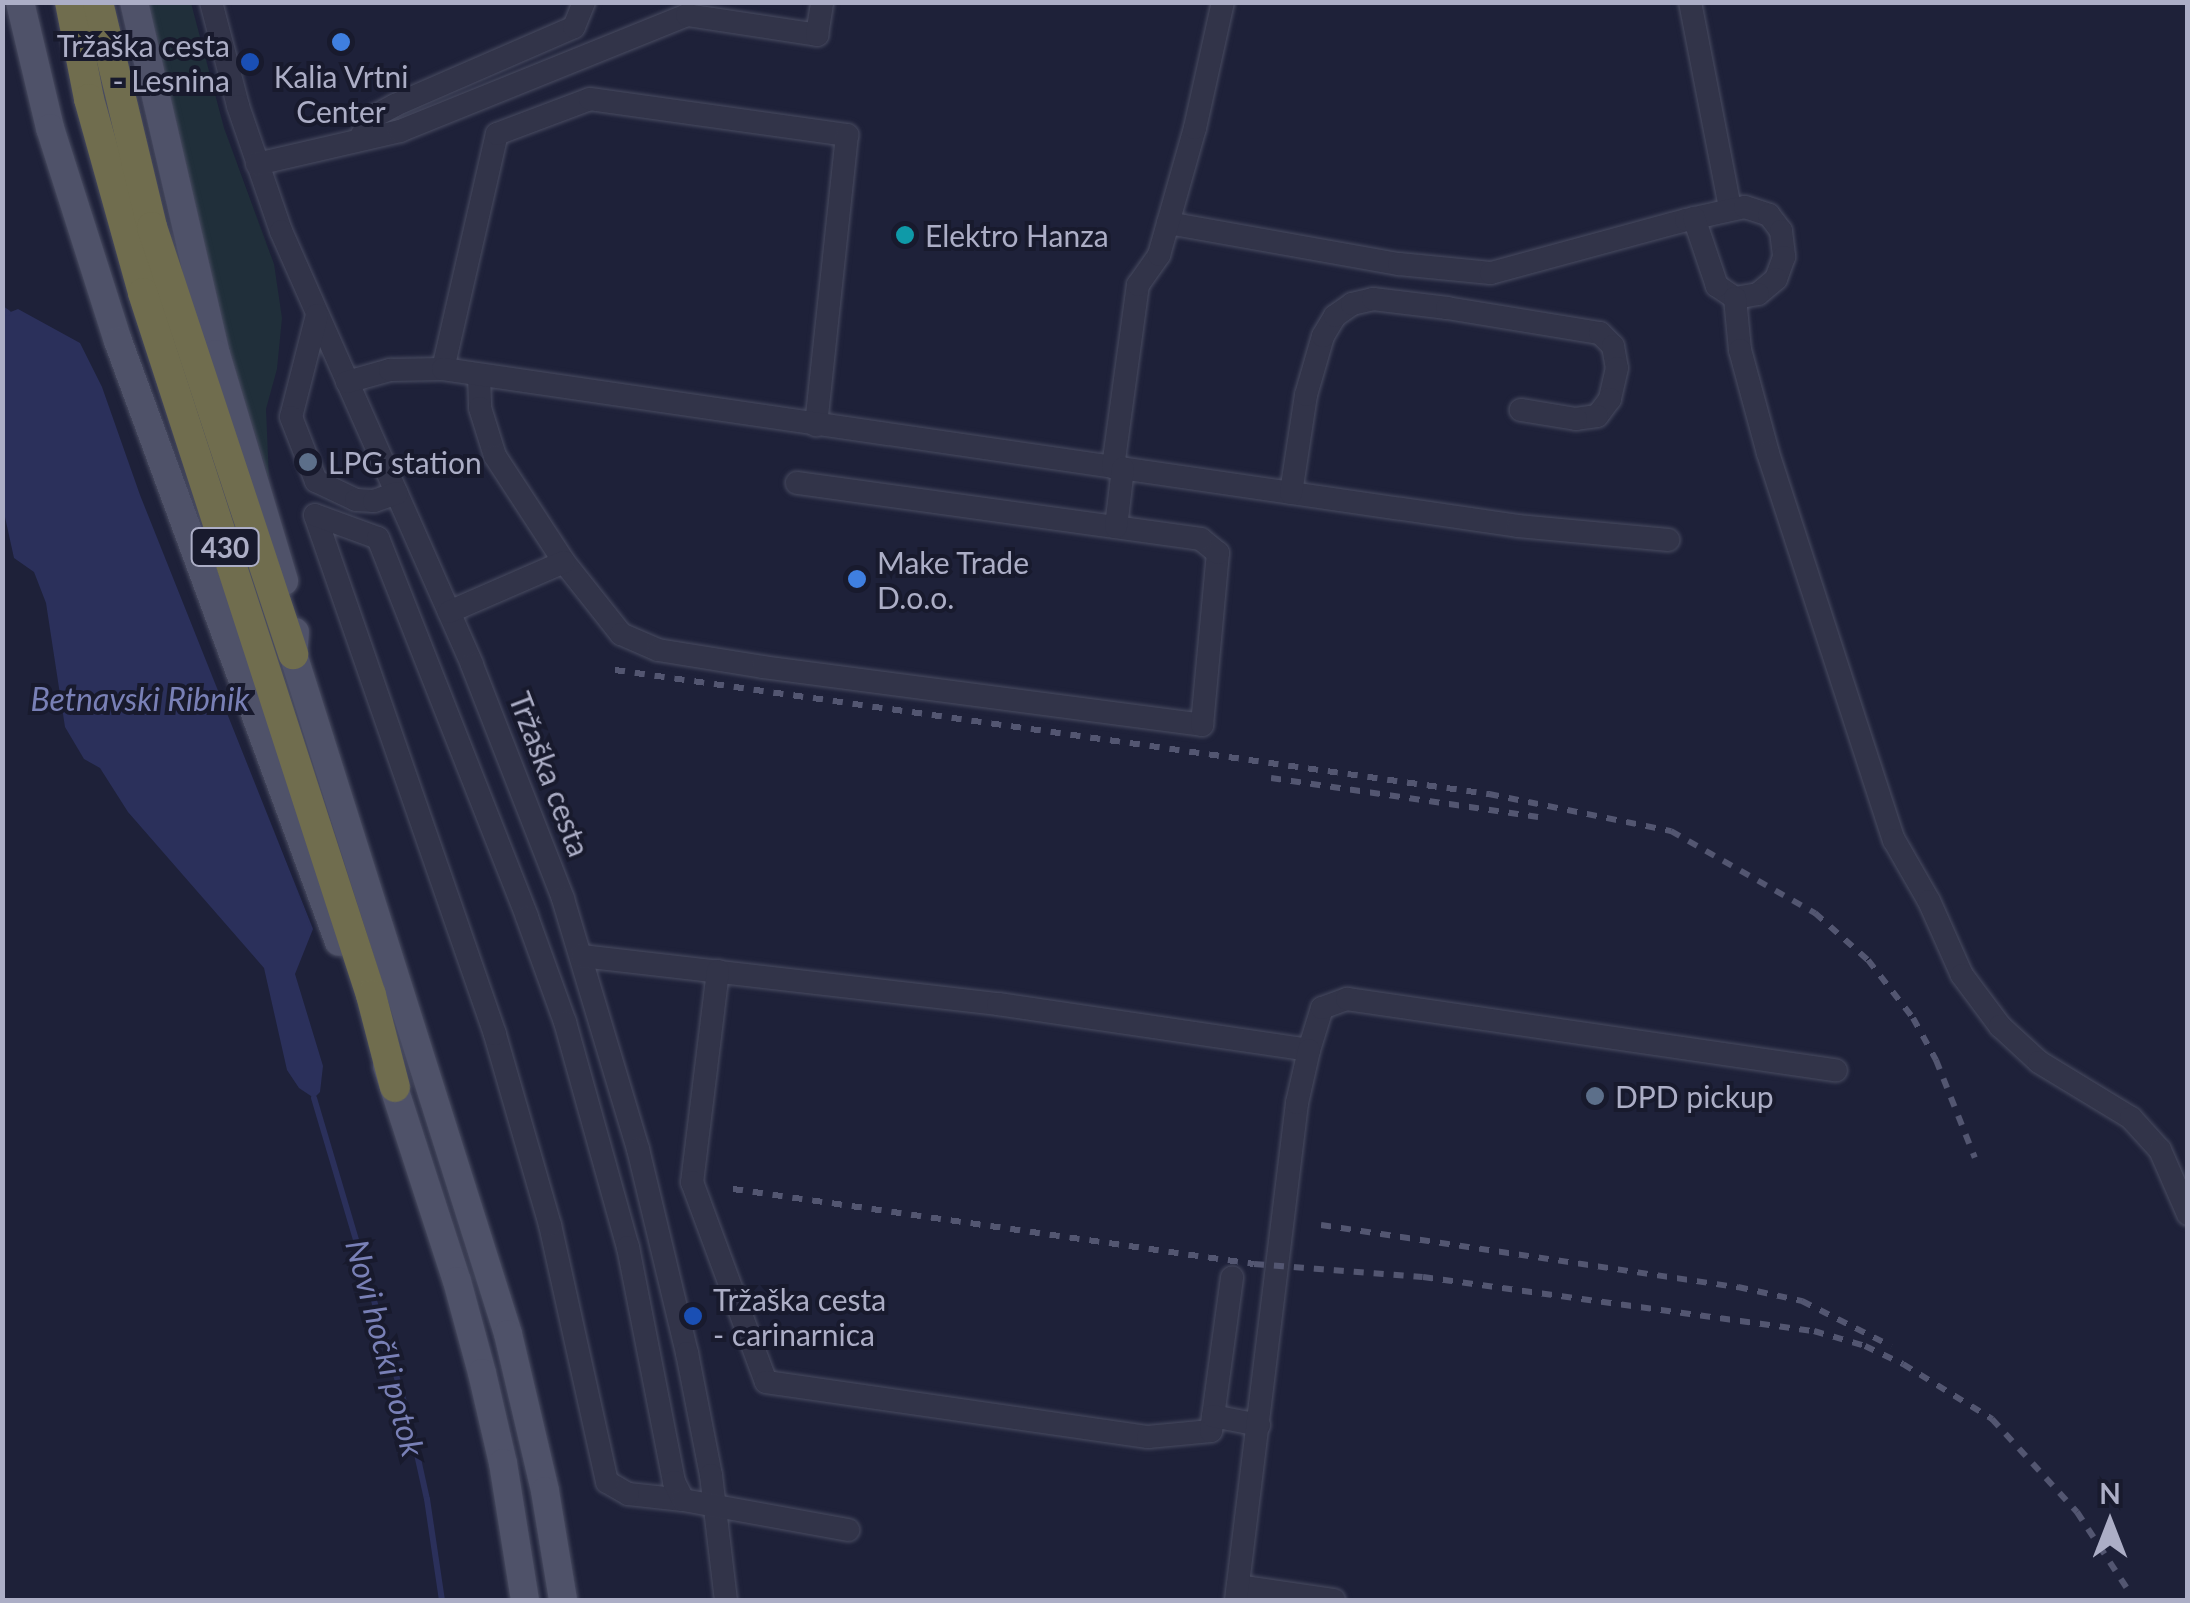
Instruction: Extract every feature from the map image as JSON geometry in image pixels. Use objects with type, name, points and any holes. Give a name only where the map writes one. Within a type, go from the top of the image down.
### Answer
[{"type":"highway","name":"430","points":[[70,2],[89,99],[138,276],[371,995],[396,1087]]},
{"type":"highway","name":"430","points":[[98,2],[157,244],[294,654]]},
{"type":"main road","points":[[20,2],[55,146],[118,341],[290,800],[349,972],[396,1087]]},
{"type":"main road","points":[[134,2],[216,354],[296,620],[294,654]]},
{"type":"main road","name":"430","points":[[294,654],[508,1334],[546,1491],[563,1600]]},
{"type":"main road","name":"430","points":[[396,1087],[482,1373],[503,1462],[524,1598]]},
{"type":"street","name":"Tržaška cesta","points":[[211,2],[257,164],[317,315],[499,730],[582,956],[638,1149],[688,1353],[715,1505],[726,1600]]},
{"type":"street","points":[[360,140],[371,118],[395,105],[574,27],[584,2]]},
{"type":"street","points":[[257,164],[400,131],[689,9],[817,36],[822,2]]},
{"type":"street","points":[[1116,528],[1118,468],[1138,285],[1159,254],[1224,2]]},
{"type":"street","points":[[1690,2],[1730,208]]},
{"type":"street","points":[[442,369],[497,134],[590,99],[847,136],[816,425]]},
{"type":"street","points":[[1168,222],[1399,264],[1492,273],[1730,208],[1745,206],[1769,215],[1780,231],[1784,257],[1776,279],[1758,294],[1735,298],[1717,286],[1694,218]]},
{"type":"street","points":[[1735,298],[1740,350],[1768,452],[1894,840],[1929,901],[1962,975],[2000,1026],[2039,1062],[2099,1094],[2131,1118],[2160,1150],[2188,1214]]},
{"type":"street","points":[[1291,493],[1306,395],[1323,336],[1335,316],[1352,304],[1373,299],[1466,311],[1600,333],[1613,346],[1617,368],[1610,399],[1597,416],[1576,418],[1520,410]]},
{"type":"street","points":[[317,315],[291,417],[316,481],[356,500],[374,501],[397,493]]},
{"type":"street","points":[[347,382],[390,370],[442,369],[1518,526],[1668,540]]},
{"type":"street","points":[[480,375],[480,408],[495,456],[564,562],[621,634],[658,650],[1202,726],[1218,552],[1200,539],[797,483]]},
{"type":"street","points":[[683,1500],[674,1482],[628,1247],[565,1022],[462,745],[378,538],[315,516],[495,1034],[550,1225],[608,1482],[628,1494],[715,1505],[848,1530]]},
{"type":"street","points":[[450,612],[564,562]]},
{"type":"street","points":[[462,745],[499,730]]},
{"type":"street","points":[[582,956],[998,1004],[1309,1050]]},
{"type":"street","points":[[718,971],[692,1182],[766,1382],[1148,1437],[1211,1431],[1232,1277]]},
{"type":"street","points":[[1334,1600],[1237,1593],[1297,1103],[1322,1008],[1346,998],[1836,1070]]},
{"type":"street","points":[[1214,1416],[1258,1425]]},
{"type":"shaded area","points":[[147,3],[191,3],[224,128],[274,264],[282,318],[277,369],[266,409],[269,479],[223,331]]},
{"type":"water","name":"Betnavski Ribnik","points":[[18,309],[80,343],[102,387],[140,495],[313,929],[295,974],[323,1066],[320,1092],[314,1098],[299,1088],[287,1070],[264,968],[128,812],[100,768],[84,759],[65,727],[46,603],[34,572],[14,558],[3,508],[3,315]]},
{"type":"waterway","points":[[2,309],[8,313]]},
{"type":"waterway","name":"Novi hočki potok","points":[[314,1098],[409,1418],[427,1499],[442,1600]]},
{"type":"railway","points":[[615,670],[1489,794],[1671,831],[1815,913],[1868,960],[1913,1018],[1936,1060],[1975,1158]]},
{"type":"railway","points":[[1271,778],[1538,817]]},
{"type":"railway","points":[[733,1189],[1254,1264],[1423,1277],[1814,1331],[1865,1346],[1903,1364],[1992,1419],[2077,1512],[2132,1596]]},
{"type":"railway","points":[[1321,1225],[1738,1287],[1802,1301],[1891,1346]]},
{"type":"place","name":"Kalia Vrtni Center","points":[[341,42]]},
{"type":"place","name":"Tržaška cesta - Lesnina","points":[[250,62]]},
{"type":"place","name":"Elektro Hanza","points":[[905,235]]},
{"type":"place","name":"LPG station","points":[[308,462]]},
{"type":"place","name":"Make Trade D.o.o.","points":[[857,579]]},
{"type":"place","name":"DPD pickup","points":[[1595,1096]]},
{"type":"place","name":"Tržaška cesta - carinarnica","points":[[693,1316]]}]
